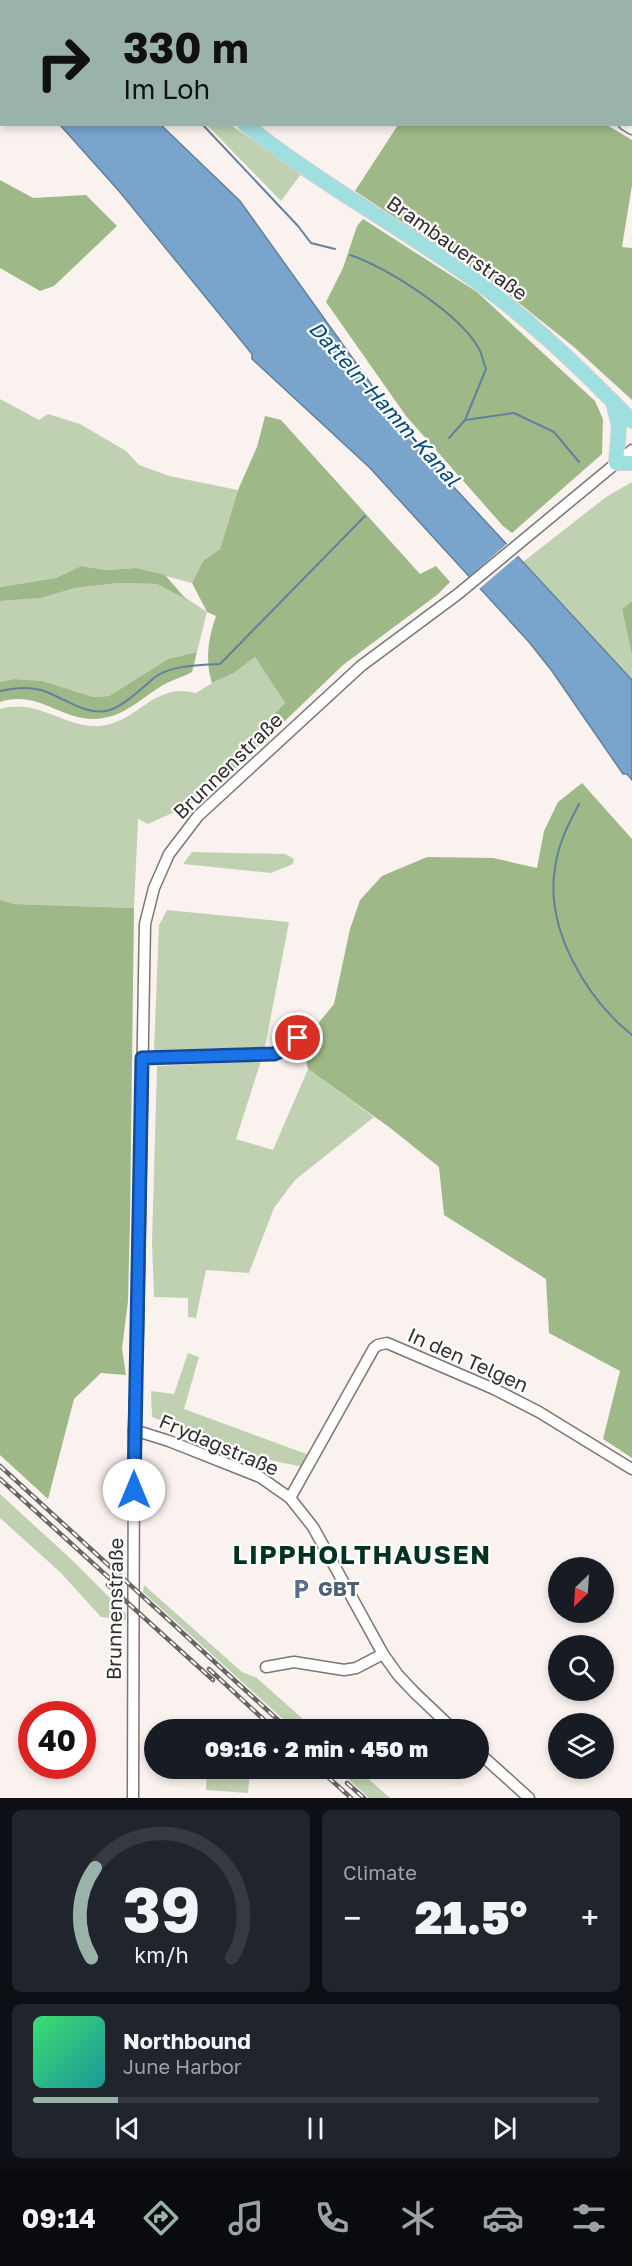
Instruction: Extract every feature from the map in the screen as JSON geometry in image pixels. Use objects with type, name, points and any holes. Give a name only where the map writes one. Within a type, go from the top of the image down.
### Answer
[{"type":"main road","name":"Brambauerstraße","points":[[247,126],[320,179],[486,289],[555,345],[632,421]]},
{"type":"main road","points":[[613,401],[619,427],[616,463],[632,463]]},
{"type":"street","name":"Brunnenstraße","points":[[133,1798],[134,1430],[146,914],[160,872],[177,841],[213,801],[361,666],[458,594],[632,450]]},
{"type":"street","points":[[142,1058],[274,1054],[288,1048],[298,1038]]},
{"type":"street","name":"In den Telgen","points":[[290,1498],[374,1348],[382,1343],[387,1343],[494,1389],[539,1412],[632,1469]]},
{"type":"street","name":"Frydagstraße","points":[[134,1430],[169,1441],[260,1477],[290,1498],[313,1527],[383,1654],[406,1684],[443,1719]]},
{"type":"street","points":[[266,1667],[294,1662],[344,1670],[356,1668],[383,1654]]},
{"type":"street","points":[[489,1762],[529,1798]]},
{"type":"green space","points":[[208,126],[232,126],[301,174],[281,201]]},
{"type":"green space","points":[[397,126],[609,126],[632,140],[632,185],[622,247],[632,248],[632,400],[574,347],[490,280],[355,191]]},
{"type":"green space","points":[[0,180],[33,198],[86,195],[117,226],[54,286],[40,291],[0,268]]},
{"type":"green space","points":[[363,219],[477,292],[595,401],[603,419],[602,454],[512,533],[503,526],[406,416],[326,302],[343,268],[357,226]]},
{"type":"green space","points":[[0,399],[39,420],[48,414],[80,424],[126,451],[139,465],[169,476],[238,490],[220,549],[203,561],[192,583],[136,568],[106,570],[81,566],[56,578],[0,587]]},
{"type":"green space","points":[[265,416],[281,420],[420,574],[436,566],[450,582],[437,595],[343,665],[234,770],[226,771],[228,761],[285,703],[255,657],[234,673],[212,683],[208,649],[216,616],[207,612],[192,583],[203,561],[220,549],[238,490],[257,447]]},
{"type":"green space","points":[[632,482],[632,601],[622,609],[632,656],[632,680],[523,562],[606,497]]},
{"type":"green space","points":[[81,566],[106,570],[136,568],[165,575],[186,599],[157,584],[119,583],[75,588],[41,598],[0,601],[0,587],[56,578]]},
{"type":"green space","points":[[119,583],[157,584],[186,598],[207,612],[197,652],[168,659],[109,696],[93,697],[43,681],[14,679],[0,682],[0,601],[41,598],[75,588]]},
{"type":"green space","points":[[632,601],[632,656],[622,609]]},
{"type":"green space","points":[[197,652],[192,672],[163,685],[113,716],[81,718],[37,702],[13,699],[0,702],[0,682],[14,679],[43,681],[93,697],[109,696],[168,659]]},
{"type":"green space","points":[[255,657],[285,703],[228,761],[190,805],[148,824],[138,819],[134,908],[14,904],[0,900],[0,709],[27,707],[74,723],[99,726],[125,718],[167,693],[180,691],[196,693],[234,673]]},
{"type":"green space","points":[[582,783],[632,839],[632,1458],[603,1439],[620,1371],[549,1333],[546,1279],[444,1215],[439,1167],[389,1127],[308,1069],[302,1043],[334,1004],[350,929],[360,900],[382,876],[427,857],[493,858],[537,868],[544,831],[558,802]]},
{"type":"green space","points":[[192,852],[285,854],[294,859],[293,864],[271,873],[183,864]]},
{"type":"green space","points":[[0,900],[14,904],[134,908],[128,1301],[122,1349],[126,1375],[101,1373],[74,1399],[48,1499],[0,1455]]},
{"type":"green space","points":[[167,910],[289,922],[265,1047],[154,1050],[159,925]]},
{"type":"green space","points":[[261,1061],[236,1139],[273,1150],[308,1069],[374,1117],[295,1180],[274,1208],[249,1273],[206,1270],[196,1318],[188,1317],[188,1298],[154,1297],[152,1243],[157,1066]]},
{"type":"green space","points":[[188,1353],[199,1357],[184,1409],[309,1455],[303,1467],[260,1458],[152,1417],[151,1391],[174,1394]]},
{"type":"green space","points":[[0,1494],[72,1560],[126,1614],[126,1620],[101,1617],[60,1572],[0,1518]]},
{"type":"green space","points":[[144,1585],[242,1672],[257,1678],[303,1719],[283,1719],[143,1592]]},
{"type":"green space","points":[[207,1779],[249,1779],[248,1793],[206,1790]]},
{"type":"green space","points":[[348,1779],[368,1779],[390,1798],[369,1798]]},
{"type":"water","name":"Datteln-Hamm-Kanal","points":[[61,126],[162,126],[240,201],[414,444],[632,680],[632,780],[627,774],[623,774],[552,671],[529,642],[370,468],[252,359],[252,354],[119,191]]},
{"type":"pier","points":[[509,542],[520,554],[478,590],[468,578]]},
{"type":"waterway","points":[[204,126],[298,226],[311,243],[335,249]]},
{"type":"waterway","points":[[350,255],[383,270],[439,306],[455,320],[479,349],[486,369],[465,420],[449,438]]},
{"type":"waterway","points":[[466,420],[514,413],[554,432],[579,462]]},
{"type":"waterway","points":[[0,691],[20,688],[36,689],[81,708],[106,711],[125,702],[154,678],[168,670],[186,666],[220,664],[365,516]]},
{"type":"waterway","points":[[579,804],[564,835],[556,859],[554,891],[556,915],[572,960],[585,982],[599,1002],[632,1035]]},
{"type":"railway","points":[[0,1466],[277,1719]]},
{"type":"railway","points":[[0,1479],[118,1586]]},
{"type":"railway","points":[[108,1585],[213,1680]]},
{"type":"railway","points":[[209,1669],[263,1719]]},
{"type":"railway","points":[[330,1779],[351,1798]]},
{"type":"railway","points":[[347,1783],[364,1798]]},
{"type":"place","name":"GBT","points":[[301,1589]]},
{"type":"district","name":"LIPPHOLTHAUSEN","points":[[362,1555]]},
{"type":"route","points":[[134,1490],[142,1058],[274,1054],[288,1048],[298,1038]]}]
